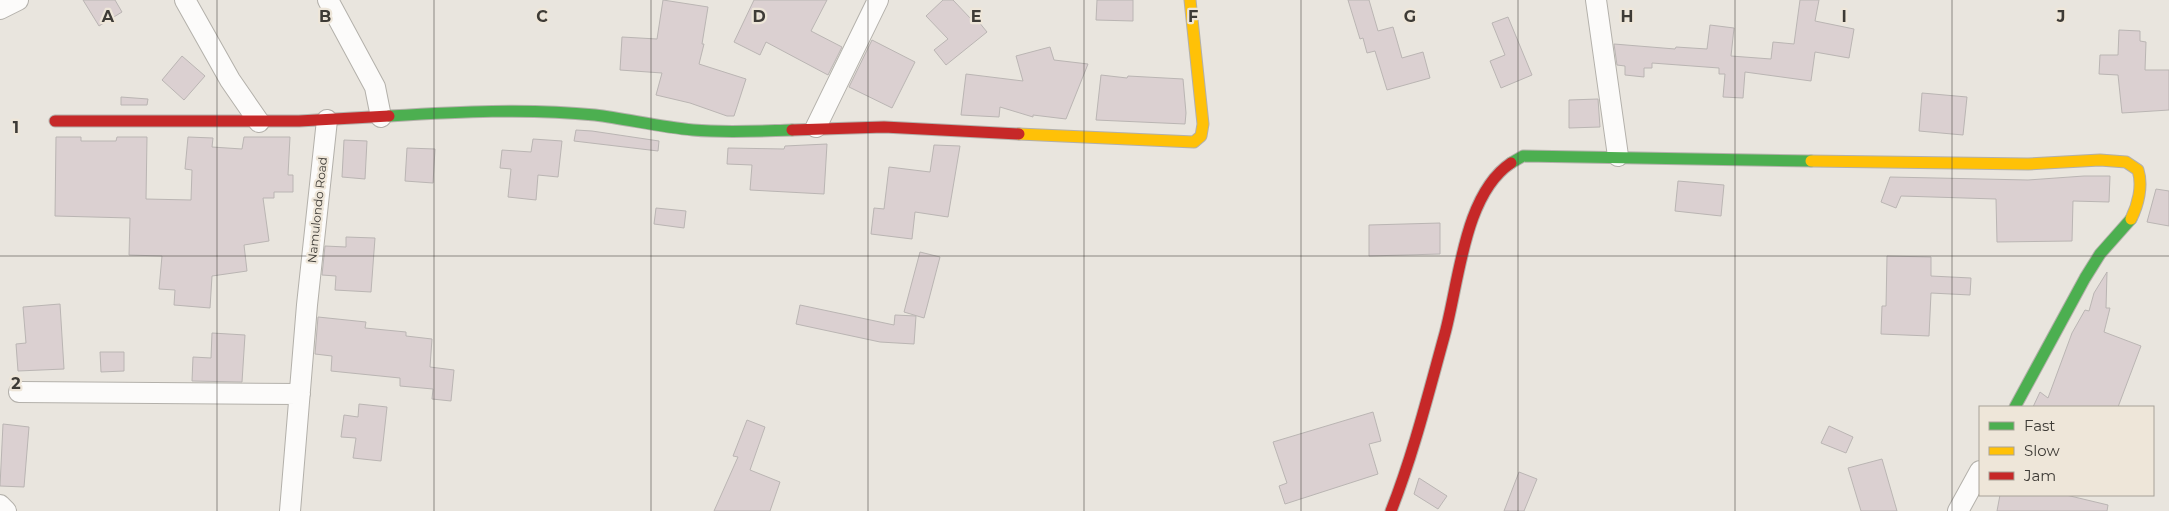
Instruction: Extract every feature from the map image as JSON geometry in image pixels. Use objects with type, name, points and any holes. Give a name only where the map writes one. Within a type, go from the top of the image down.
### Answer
[{"type":"street","points":[[0,9],[18,0]]},
{"type":"street","points":[[185,0],[230,80],[260,122]]},
{"type":"street","points":[[328,0],[376,86],[381,117]]},
{"type":"street","points":[[816,128],[878,0]]},
{"type":"street","points":[[55,121],[260,122],[461,112],[519,112],[594,115],[691,130],[724,132],[884,127],[1194,142],[1201,136],[1202,124],[1190,0]]},
{"type":"street","points":[[1596,0],[1618,156]]},
{"type":"street","name":"Namulondo Road","points":[[290,511],[307,305],[327,120]]},
{"type":"street","points":[[1391,511],[1401,485],[1449,318],[1474,217],[1487,187],[1503,168],[1524,156],[2028,164],[2106,160],[2122,161],[2133,165],[2139,172],[2140,185],[2133,214],[2127,225],[2097,258],[2016,406]]},
{"type":"street","points":[[19,392],[300,394]]},
{"type":"street","points":[[1958,511],[1979,473]]},
{"type":"street","points":[[0,505],[6,511]]},
{"type":"building","points":[[83,0],[115,0],[122,12],[99,26]]},
{"type":"building","points":[[663,0],[708,7],[702,44],[704,44],[699,64],[746,79],[734,116],[727,116],[690,103],[656,95],[662,73],[620,70],[622,37],[657,39]]},
{"type":"building","points":[[754,0],[827,0],[811,31],[842,47],[828,75],[766,42],[760,55],[734,42]]},
{"type":"building","points":[[943,0],[953,0],[971,19],[974,16],[987,32],[946,65],[934,50],[948,39],[926,16]]},
{"type":"building","points":[[1097,0],[1133,0],[1133,21],[1096,20]]},
{"type":"building","points":[[1348,0],[1369,0],[1378,31],[1393,27],[1402,58],[1423,52],[1430,78],[1387,90],[1375,51],[1367,53],[1363,38],[1360,39]]},
{"type":"building","points":[[1800,0],[1819,0],[1815,21],[1854,29],[1849,58],[1815,52],[1811,81],[1745,72],[1743,98],[1723,97],[1725,74],[1719,74],[1719,68],[1652,63],[1652,68],[1644,68],[1644,77],[1625,75],[1625,66],[1617,65],[1614,44],[1675,49],[1676,47],[1707,49],[1710,25],[1734,28],[1731,56],[1771,59],[1773,42],[1794,44]]},
{"type":"building","points":[[1508,17],[1532,75],[1501,88],[1490,61],[1505,55],[1492,23]]},
{"type":"building","points":[[2119,30],[2140,31],[2140,41],[2146,42],[2145,70],[2169,70],[2169,110],[2122,113],[2118,75],[2099,74],[2100,55],[2118,55]]},
{"type":"building","points":[[872,40],[915,62],[892,108],[849,87]]},
{"type":"building","points":[[1050,47],[1054,60],[1088,64],[1066,119],[1033,115],[1033,117],[1000,107],[999,117],[961,115],[966,74],[1023,81],[1016,56]]},
{"type":"building","points":[[182,56],[205,76],[184,100],[162,80]]},
{"type":"building","points":[[1101,75],[1127,78],[1128,76],[1183,79],[1185,124],[1096,120]]},
{"type":"building","points":[[1922,93],[1967,97],[1963,135],[1919,131]]},
{"type":"building","points":[[121,97],[148,99],[147,105],[121,105]]},
{"type":"building","points":[[1598,99],[1600,127],[1569,128],[1569,100]]},
{"type":"building","points":[[576,130],[659,141],[658,151],[574,141]]},
{"type":"building","points":[[56,137],[81,137],[81,141],[116,141],[117,137],[147,137],[146,199],[191,200],[192,170],[185,169],[188,137],[213,138],[212,147],[242,149],[244,137],[290,137],[288,175],[293,175],[293,192],[274,192],[274,198],[263,198],[269,241],[244,245],[247,271],[212,276],[210,308],[174,305],[175,290],[159,289],[162,256],[129,255],[130,218],[55,216]]},
{"type":"building","points":[[533,139],[562,141],[558,177],[538,175],[536,200],[508,197],[511,169],[500,168],[502,150],[531,152]]},
{"type":"building","points":[[344,140],[367,141],[365,179],[342,177]]},
{"type":"building","points":[[827,144],[824,194],[750,190],[752,165],[727,164],[728,148],[784,149],[785,146]]},
{"type":"building","points":[[934,145],[960,146],[948,217],[915,212],[912,239],[871,234],[874,208],[884,209],[889,167],[930,172]]},
{"type":"building","points":[[407,148],[435,149],[433,183],[405,181]]},
{"type":"building","points":[[2110,176],[2109,202],[2073,201],[2072,241],[1997,242],[1996,199],[1901,196],[1896,208],[1881,202],[1890,177],[2028,180]]},
{"type":"building","points":[[1678,181],[1724,185],[1721,216],[1675,211]]},
{"type":"building","points":[[2156,189],[2169,191],[2169,226],[2147,222]]},
{"type":"building","points":[[656,208],[686,211],[684,228],[654,224]]},
{"type":"building","points":[[1440,223],[1440,254],[1369,256],[1369,225]]},
{"type":"building","points":[[346,237],[375,238],[371,292],[335,290],[336,276],[322,275],[325,246],[346,247]]},
{"type":"building","points":[[920,252],[940,257],[924,318],[904,312]]},
{"type":"building","points":[[1887,256],[1931,257],[1931,276],[1971,278],[1970,295],[1931,293],[1929,336],[1881,334],[1882,306],[1886,306]]},
{"type":"building","points":[[2107,272],[2106,308],[2110,308],[2104,332],[2141,346],[2118,406],[2033,406],[2040,392],[2048,398],[2072,333],[2085,310],[2089,311],[2094,293]]},
{"type":"building","points":[[60,304],[64,369],[18,371],[16,344],[26,343],[23,307]]},
{"type":"building","points":[[800,305],[894,325],[895,315],[916,316],[914,344],[880,342],[796,324]]},
{"type":"building","points":[[318,317],[366,322],[365,328],[406,332],[406,336],[432,339],[430,367],[454,370],[451,401],[432,399],[433,389],[400,386],[400,378],[331,371],[332,356],[315,354]]},
{"type":"building","points":[[212,333],[245,335],[242,382],[192,381],[193,357],[211,358]]},
{"type":"building","points":[[100,352],[124,352],[124,371],[101,372]]},
{"type":"building","points":[[359,404],[387,407],[381,461],[353,458],[356,438],[341,437],[344,415],[358,417]]},
{"type":"building","points":[[1373,412],[1381,441],[1369,444],[1378,474],[1285,504],[1279,486],[1287,483],[1273,442]]},
{"type":"building","points":[[747,420],[765,427],[750,470],[780,482],[770,511],[714,511],[738,457],[733,456]]},
{"type":"building","points":[[3,424],[29,427],[24,487],[0,486]]},
{"type":"building","points":[[1829,426],[1853,437],[1846,453],[1821,443]]},
{"type":"building","points":[[1882,459],[1897,511],[1861,511],[1848,468]]},
{"type":"building","points":[[1519,472],[1537,479],[1524,511],[1504,511]]},
{"type":"building","points":[[1419,478],[1447,496],[1438,509],[1414,494]]},
{"type":"building","points":[[2000,496],[2070,496],[2108,505],[2107,511],[1997,511]]},
{"type":"traffic: fast","points":[[389,116],[518,111],[595,115],[693,130],[730,132],[792,130]]},
{"type":"traffic: fast","points":[[1511,163],[1523,156],[1811,161]]},
{"type":"traffic: fast","points":[[2016,406],[2085,278],[2100,254],[2131,219]]},
{"type":"traffic: slow","points":[[1019,134],[1194,142],[1201,136],[1203,124],[1190,0]]},
{"type":"traffic: slow","points":[[1811,161],[2028,164],[2100,160],[2126,162],[2138,170],[2140,182],[2138,202],[2131,219]]},
{"type":"traffic: jam","points":[[55,121],[299,121],[389,116]]},
{"type":"traffic: jam","points":[[792,130],[884,127],[1019,134]]},
{"type":"traffic: jam","points":[[1391,511],[1426,403],[1444,337],[1465,242],[1473,218],[1482,196],[1495,178],[1511,163]]}]
